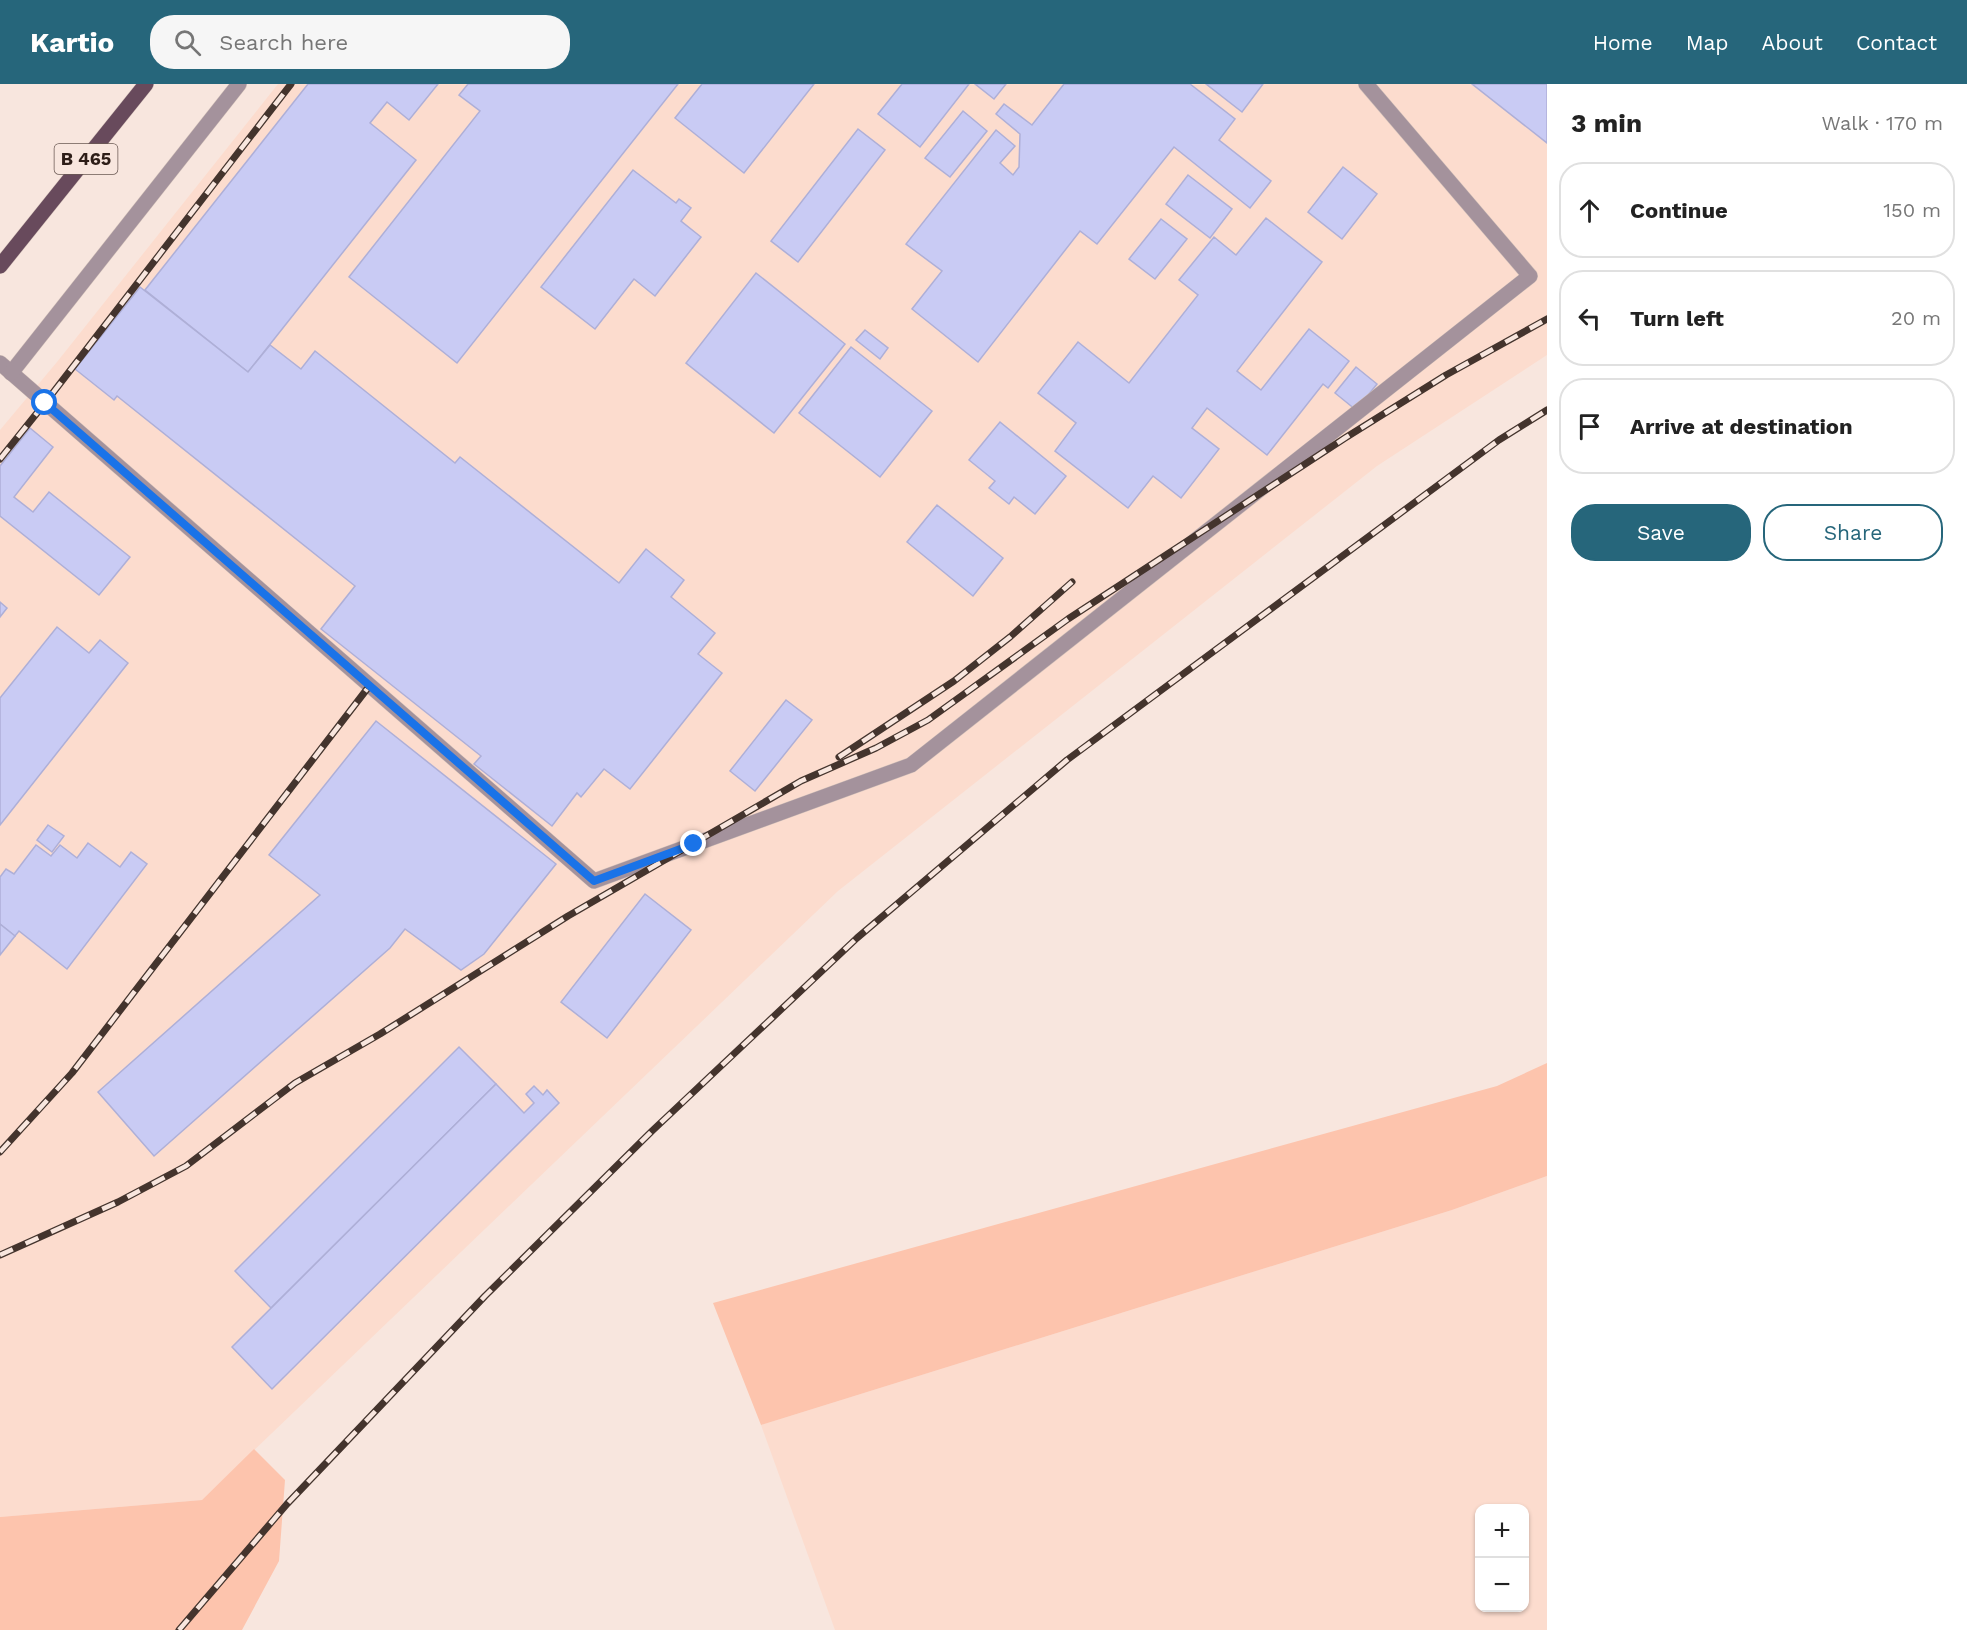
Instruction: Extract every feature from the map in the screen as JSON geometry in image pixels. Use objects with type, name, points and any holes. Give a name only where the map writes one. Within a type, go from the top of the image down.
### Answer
[{"type":"main road","name":"B 465","points":[[0,266],[146,84]]},
{"type":"lane","points":[[239,84],[5,368],[594,881],[911,765],[1530,276],[1366,84]]},
{"type":"shaded area","points":[[278,84],[1547,84],[1547,355],[1377,466],[838,891],[202,1500],[0,1517],[0,430],[57,362]]},
{"type":"shaded area","points":[[1547,1063],[1547,1176],[1452,1210],[761,1425],[713,1303],[1497,1086]]},
{"type":"shaded area","points":[[1547,1176],[1547,1630],[835,1630],[761,1425],[1452,1210]]},
{"type":"shaded area","points":[[254,1449],[285,1480],[279,1561],[242,1630],[0,1630],[0,1517],[202,1500]]},
{"type":"building","points":[[308,84],[438,84],[409,120],[387,102],[370,123],[416,160],[248,372],[145,290]]},
{"type":"building","points":[[468,84],[678,84],[457,363],[349,277],[480,111],[459,95]]},
{"type":"building","points":[[702,84],[814,84],[744,173],[675,118]]},
{"type":"building","points":[[902,84],[969,84],[920,147],[878,114]]},
{"type":"building","points":[[975,84],[1006,84],[994,99]]},
{"type":"building","points":[[1064,84],[1190,84],[1235,119],[1219,140],[1271,181],[1250,208],[1174,147],[1097,244],[1080,231],[978,362],[912,309],[942,271],[906,244],[996,130],[1015,146],[1000,163],[1013,175],[1019,167],[1020,134],[996,114],[1004,104],[1032,125]]},
{"type":"building","points":[[1206,84],[1263,84],[1242,112]]},
{"type":"building","points":[[1472,84],[1547,84],[1547,143]]},
{"type":"building","points":[[963,111],[987,131],[950,177],[925,158]]},
{"type":"building","points":[[858,129],[885,150],[798,262],[771,241]]},
{"type":"building","points":[[1343,167],[1377,194],[1342,239],[1308,212]]},
{"type":"building","points":[[633,170],[676,203],[679,199],[691,208],[681,221],[701,237],[655,296],[634,279],[595,329],[541,287]]},
{"type":"building","points":[[1188,175],[1232,209],[1210,238],[1166,204]]},
{"type":"building","points":[[1266,218],[1322,262],[1237,371],[1261,390],[1309,329],[1349,361],[1328,388],[1323,384],[1267,455],[1207,408],[1192,428],[1219,449],[1181,498],[1153,476],[1128,508],[1055,451],[1076,423],[1038,393],[1078,342],[1129,383],[1198,295],[1179,280],[1214,237],[1236,255]]},
{"type":"building","points":[[1161,219],[1187,239],[1155,279],[1129,259]]},
{"type":"building","points":[[756,273],[845,344],[774,433],[686,363]]},
{"type":"building","points":[[140,287],[248,372],[270,345],[301,369],[315,351],[455,463],[460,457],[619,583],[646,549],[684,580],[671,597],[715,633],[698,654],[722,673],[630,789],[604,769],[581,797],[577,793],[552,826],[474,764],[481,756],[321,629],[355,586],[117,396],[114,400],[75,369]]},
{"type":"building","points":[[865,330],[888,348],[880,359],[856,340]]},
{"type":"building","points":[[851,347],[932,411],[880,477],[799,413]]},
{"type":"building","points":[[1356,367],[1377,384],[1356,410],[1335,393]]},
{"type":"building","points":[[1000,422],[1066,476],[1035,514],[1014,497],[1009,504],[989,488],[995,481],[969,460]]},
{"type":"building","points":[[30,428],[53,447],[14,497],[33,512],[49,492],[130,557],[99,595],[0,516],[0,466]]},
{"type":"building","points":[[937,505],[1003,558],[973,596],[907,542]]},
{"type":"building","points":[[0,602],[7,608],[0,617]]},
{"type":"building","points":[[57,627],[89,653],[100,640],[128,663],[0,825],[0,698]]},
{"type":"building","points":[[786,700],[812,720],[755,791],[730,771]]},
{"type":"building","points":[[376,721],[556,864],[484,954],[461,970],[405,929],[390,948],[154,1156],[98,1092],[320,895],[269,855]]},
{"type":"building","points":[[48,825],[64,836],[52,852],[37,840]]},
{"type":"building","points":[[88,843],[120,867],[131,852],[147,864],[67,969],[19,931],[15,936],[0,924],[0,877],[6,869],[14,874],[36,845],[51,856],[60,845],[77,858]]},
{"type":"building","points":[[645,894],[691,930],[607,1038],[561,1002]]},
{"type":"building","points":[[0,924],[15,936],[0,955]]},
{"type":"building","points":[[459,1047],[496,1084],[271,1308],[235,1271]]},
{"type":"building","points":[[496,1084],[524,1113],[534,1103],[526,1094],[534,1086],[543,1095],[547,1090],[559,1103],[272,1389],[232,1347]]},
{"type":"railway","points":[[0,459],[291,84]]},
{"type":"railway","points":[[0,1255],[118,1202],[186,1166],[295,1083],[380,1034],[568,916],[801,781],[876,748],[928,720],[1068,619],[1345,438],[1446,375],[1547,319]]},
{"type":"railway","points":[[179,1630],[287,1504],[485,1296],[652,1131],[857,938],[1067,760],[1499,440],[1547,410]]},
{"type":"railway","points":[[839,757],[954,681],[1010,637],[1072,582]]},
{"type":"railway","points":[[0,1152],[72,1073],[367,689]]},
{"type":"route","points":[[45,403],[594,881],[694,844]]}]
